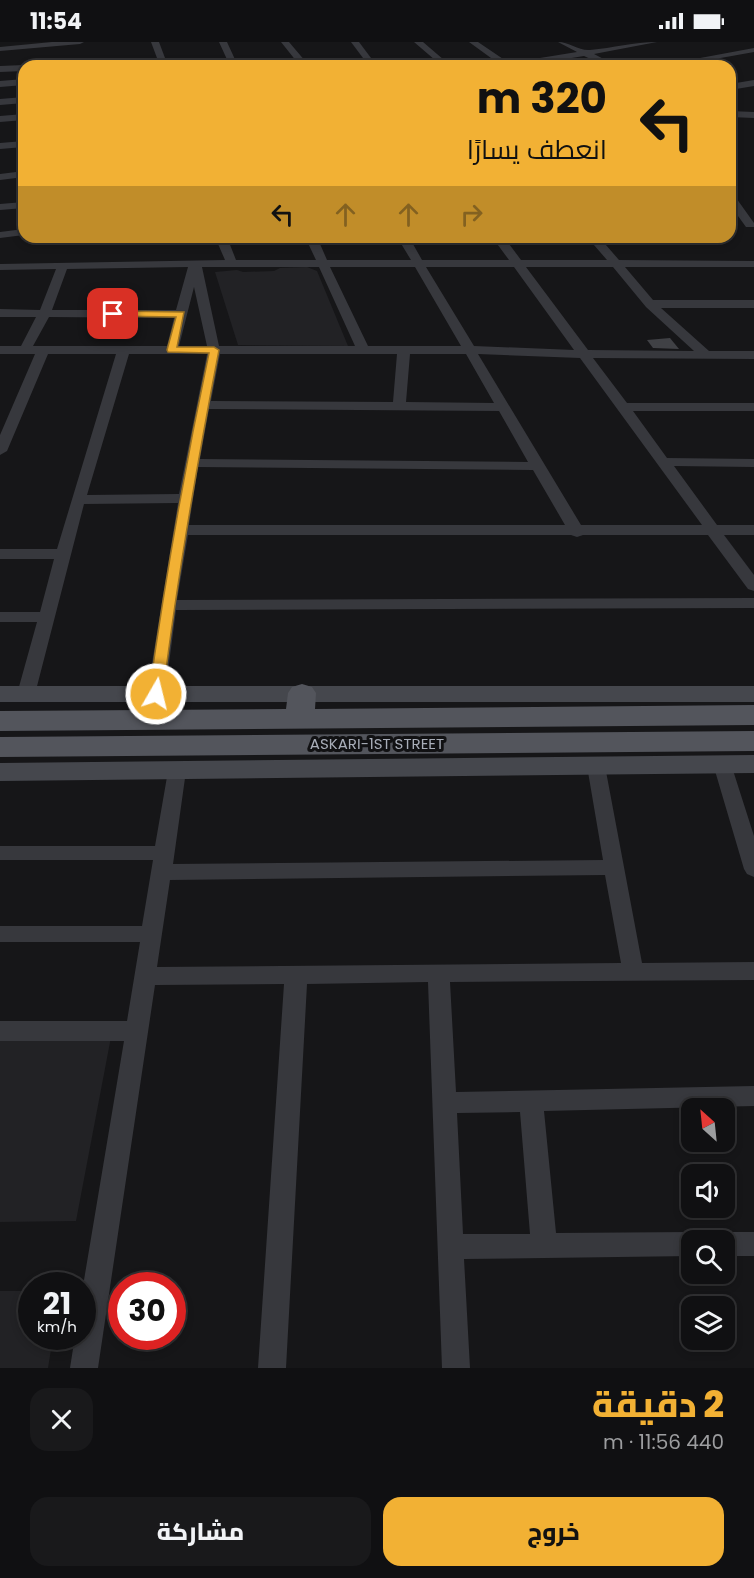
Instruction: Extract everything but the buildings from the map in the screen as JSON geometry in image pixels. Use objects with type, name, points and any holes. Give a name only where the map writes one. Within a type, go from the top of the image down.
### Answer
[{"type":"main road","name":"ASKARI-1ST STREET","points":[[1,752],[301,706],[754,715]]},
{"type":"main road","name":"ASKARI-1ST STREET","points":[[1,752],[754,741]]},
{"type":"street","points":[[0,49],[80,42]]},
{"type":"street","points":[[155,42],[162,60]]},
{"type":"street","points":[[223,42],[231,60]]},
{"type":"street","points":[[285,42],[300,60]]},
{"type":"street","points":[[355,42],[369,60]]},
{"type":"street","points":[[418,42],[440,60]]},
{"type":"street","points":[[473,42],[498,60]]},
{"type":"street","points":[[562,42],[601,60]]},
{"type":"street","points":[[543,60],[653,42]]},
{"type":"street","points":[[696,60],[754,50]]},
{"type":"street","points":[[90,53],[91,60]]},
{"type":"street","points":[[0,69],[18,68]]},
{"type":"street","points":[[0,84],[18,82]]},
{"type":"street","points":[[736,86],[754,83]]},
{"type":"street","points":[[0,102],[18,100]]},
{"type":"street","points":[[736,114],[754,115]]},
{"type":"street","points":[[0,119],[18,118]]},
{"type":"street","points":[[0,146],[18,144]]},
{"type":"street","points":[[0,177],[18,175]]},
{"type":"street","points":[[736,204],[752,225]]},
{"type":"street","points":[[0,207],[18,206]]},
{"type":"street","points":[[736,225],[752,225]]},
{"type":"street","points":[[0,235],[18,233]]},
{"type":"street","points":[[224,243],[232,263]]},
{"type":"street","points":[[314,243],[363,350]]},
{"type":"street","points":[[406,243],[577,532]]},
{"type":"street","points":[[502,243],[754,586]]},
{"type":"street","points":[[598,243],[650,304],[705,354]]},
{"type":"street","points":[[0,267],[323,262],[754,264]]},
{"type":"street","points":[[172,350],[195,263]]},
{"type":"street","points":[[156,694],[186,498],[214,350],[195,263]]},
{"type":"street","points":[[25,350],[44,314],[63,266]]},
{"type":"street","points":[[650,304],[754,304]]},
{"type":"street","points":[[0,314],[181,314]]},
{"type":"street","points":[[0,350],[470,350],[584,354],[754,355]]},
{"type":"street","points":[[0,451],[43,350]]},
{"type":"street","points":[[26,694],[78,500],[124,350]]},
{"type":"street","points":[[399,406],[404,350]]},
{"type":"street","points":[[203,405],[503,407]]},
{"type":"street","points":[[622,407],[754,407]]},
{"type":"street","points":[[663,462],[754,463]]},
{"type":"street","points":[[192,463],[538,466]]},
{"type":"street","points":[[78,500],[186,498]]},
{"type":"street","points":[[182,530],[577,532],[754,530]]},
{"type":"street","points":[[0,554],[63,554]]},
{"type":"street","points":[[168,605],[754,603]]},
{"type":"street","points":[[0,617],[46,617]]},
{"type":"street","points":[[0,694],[156,694],[301,706],[754,694]]},
{"type":"street","points":[[1,752],[177,771],[754,764]]},
{"type":"street","points":[[723,764],[754,866]]},
{"type":"street","points":[[596,766],[633,972]]},
{"type":"street","points":[[84,1368],[177,771]]},
{"type":"street","points":[[0,853],[162,862],[614,867]]},
{"type":"street","points":[[0,934],[151,934]]},
{"type":"street","points":[[145,976],[754,971]]},
{"type":"street","points":[[439,974],[456,1368]]},
{"type":"street","points":[[272,1368],[296,975]]},
{"type":"street","points":[[0,1031],[136,1031]]},
{"type":"street","points":[[445,1102],[754,1096]]},
{"type":"street","points":[[531,1101],[544,1246]]},
{"type":"street","points":[[451,1247],[681,1244]]},
{"type":"street","points":[[735,1244],[754,1244]]},
{"type":"shaded area","points":[[307,267],[317,271],[348,346],[238,345],[215,272],[274,271],[280,268]]},
{"type":"shaded area","points":[[111,1037],[76,1221],[0,1222],[0,1039]]},
{"type":"shaded area","points":[[0,1291],[18,1291],[18,1350],[51,1350],[48,1368],[0,1368]]},
{"type":"route","points":[[113,314],[181,314],[172,350],[214,350],[168,605],[156,694]]}]
